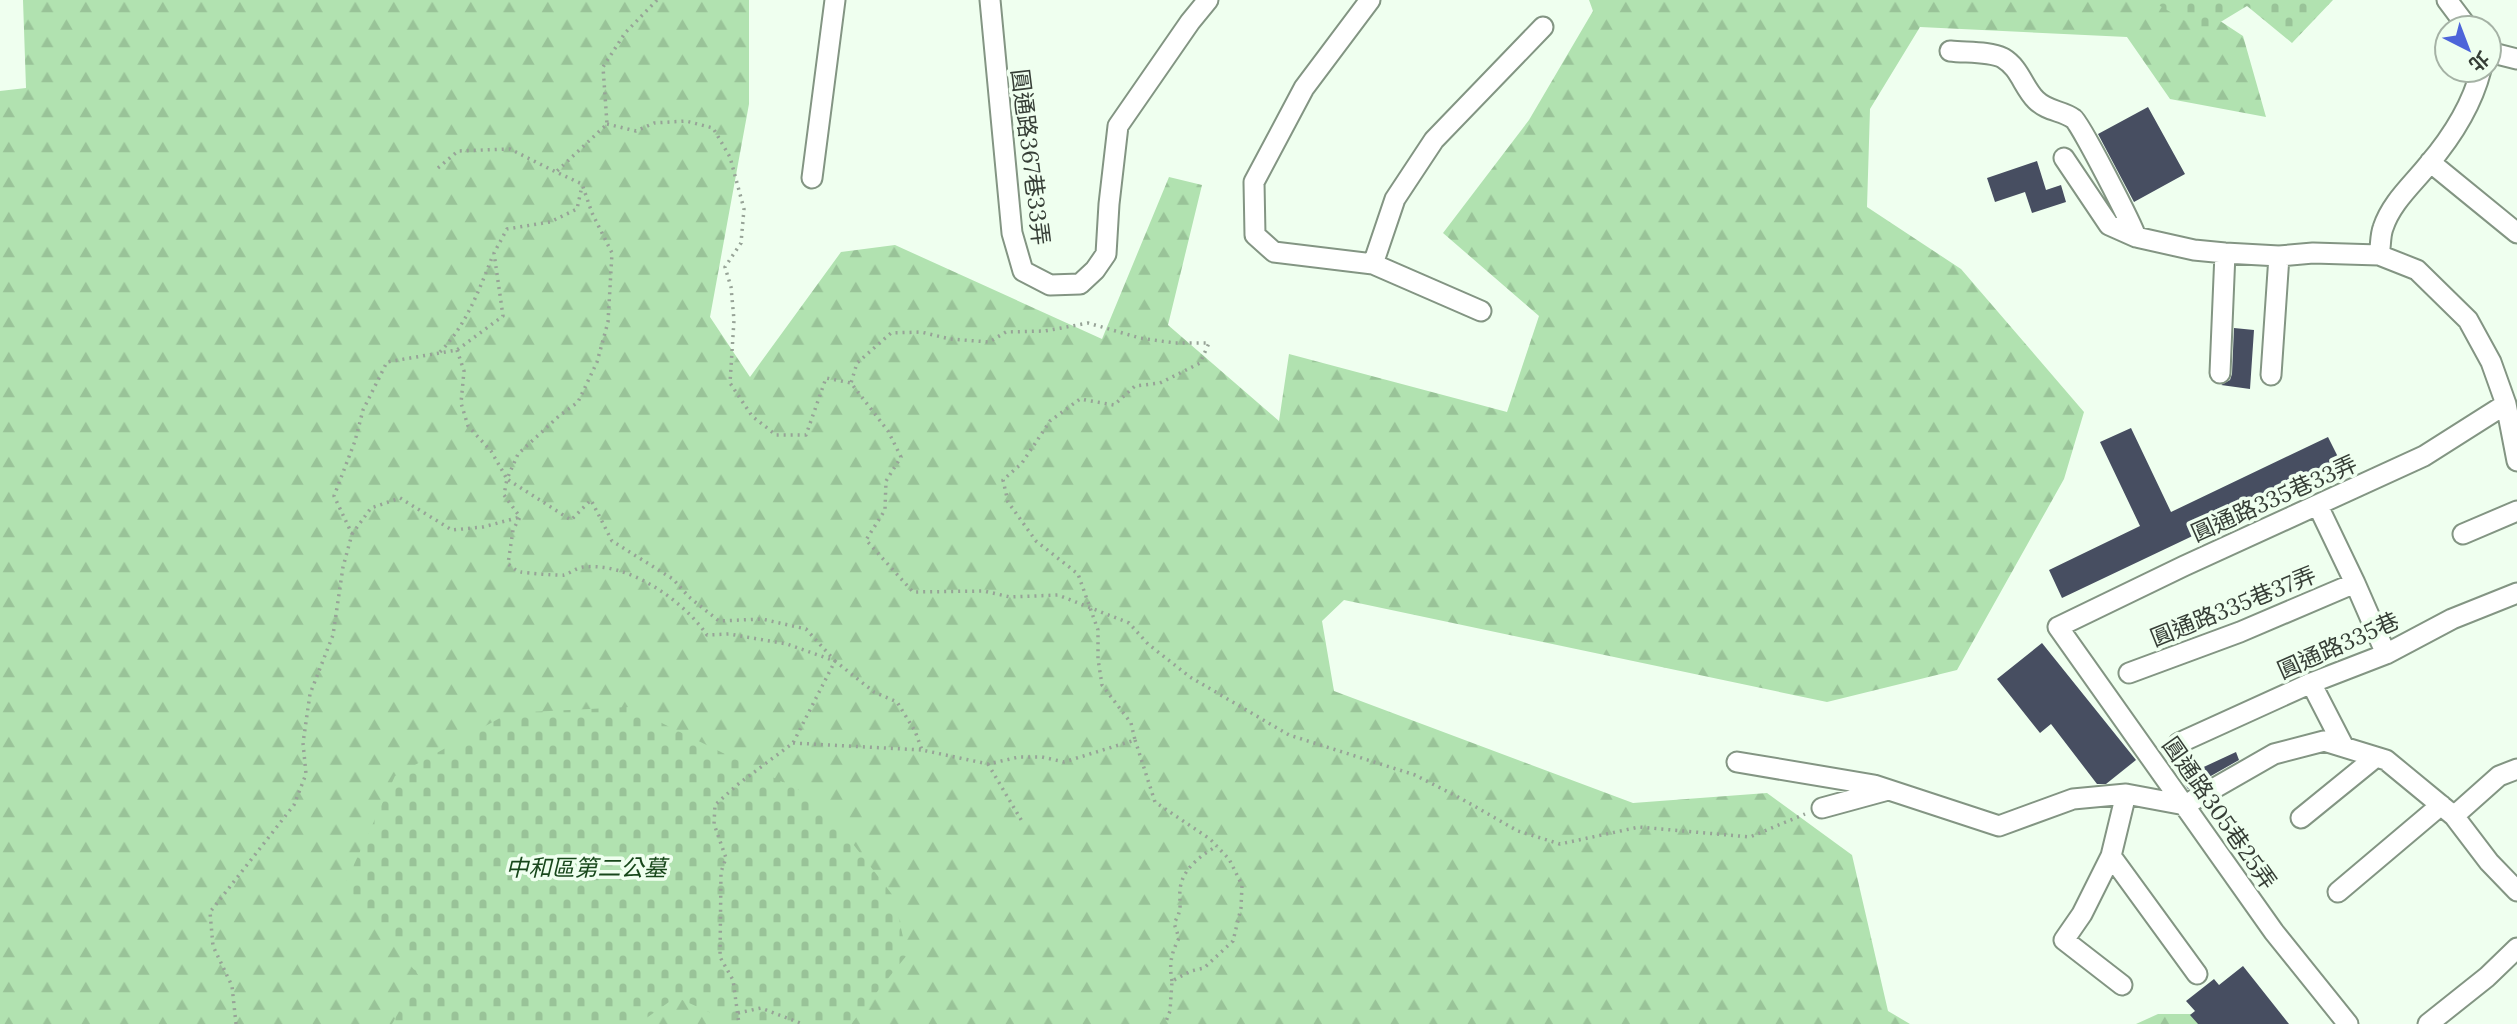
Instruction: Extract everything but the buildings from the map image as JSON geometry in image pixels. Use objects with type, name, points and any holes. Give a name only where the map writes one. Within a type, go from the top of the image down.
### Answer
[{"type":"street","points":[[812,178],[835,0]]},
{"type":"street","name":"圓通路367巷33弄","points":[[990,0],[1012,233],[1023,271],[1050,285],[1080,284],[1095,270],[1106,254],[1118,126],[1208,0]]},
{"type":"street","points":[[1370,0],[1304,88],[1254,182],[1255,235],[1274,251],[1373,264],[1481,311]]},
{"type":"street","points":[[1373,264],[1395,199],[1434,139],[1543,27]]},
{"type":"street","points":[[1950,51],[2001,57],[2017,71],[2034,98],[2047,109],[2074,119],[2133,224],[2136,237]]},
{"type":"street","points":[[2379,255],[2383,229],[2393,207],[2459,121],[2477,84]]},
{"type":"street","points":[[2064,158],[2109,225],[2136,237],[2194,250],[2225,253],[2279,257],[2313,253],[2379,255],[2417,271],[2468,320],[2491,362],[2506,404],[2517,461]]},
{"type":"street","points":[[2430,162],[2517,233]]},
{"type":"street","points":[[2220,373],[2225,253]]},
{"type":"street","points":[[2271,375],[2279,257]]},
{"type":"street","name":"圓通路335巷33弄","points":[[2058,627],[2183,565],[2424,456],[2506,404]]},
{"type":"street","name":"圓通路335巷37弄","points":[[2318,506],[2386,654]]},
{"type":"street","points":[[2463,534],[2517,511]]},
{"type":"street","name":"圓通路335巷37弄","points":[[2129,673],[2240,632],[2355,583]]},
{"type":"street","name":"圓通路335巷","points":[[2179,743],[2311,683],[2386,654],[2452,619],[2517,593]]},
{"type":"street","name":"圓通路305巷25弄","points":[[2058,627],[2274,932],[2348,1024]]},
{"type":"street","points":[[2311,683],[2344,747]]},
{"type":"street","points":[[1737,762],[1882,787],[2000,826],[2073,799],[2126,794],[2185,805],[2274,754],[2324,741],[2386,760],[2448,811],[2488,862],[2517,891]]},
{"type":"street","points":[[2301,818],[2376,757]]},
{"type":"street","points":[[2338,892],[2448,811],[2499,776],[2517,769]]},
{"type":"street","points":[[1822,808],[1882,787]]},
{"type":"street","points":[[2122,985],[2064,940],[2082,914],[2111,856],[2126,794]]},
{"type":"street","points":[[2111,856],[2197,974]]},
{"type":"street","points":[[2428,1024],[2487,978],[2517,948]]},
{"type":"path","points":[[607,124],[603,67],[625,33],[657,0]]},
{"type":"path","points":[[607,124],[636,131],[654,123],[686,121],[713,128],[730,157],[744,209],[741,243],[725,267],[731,287],[734,320],[730,383],[752,416],[776,435],[806,435],[826,378],[851,383],[888,431],[901,457],[886,481],[885,510],[866,540],[913,592],[984,591],[1010,597],[1058,595],[1129,624],[1148,644],[1190,677],[1289,735],[1415,775],[1518,831],[1560,844],[1639,827],[1750,836],[1822,808]]},
{"type":"path","points":[[556,172],[607,124]]},
{"type":"path","points":[[438,168],[458,151],[510,149],[582,184],[592,213],[612,253],[608,322],[597,362],[578,402],[518,454],[507,479],[504,495],[520,517]]},
{"type":"path","points":[[439,353],[457,335],[507,229],[550,222],[577,209],[582,184]]},
{"type":"path","points":[[352,534],[334,496],[355,441],[363,410],[387,362],[457,350],[503,316],[494,253]]},
{"type":"path","points":[[851,383],[857,363],[891,332],[921,332],[950,339],[989,342],[1006,332],[1045,331],[1088,323],[1140,338],[1175,343],[1209,343],[1200,363],[1160,383],[1135,386],[1114,405],[1080,399],[1050,421],[1022,463],[1003,480],[1008,502],[1036,541],[1078,574],[1098,630],[1098,659],[1102,685],[1131,723],[1156,802],[1210,839],[1229,859],[1242,885],[1241,908],[1233,941],[1204,968],[1191,971],[1172,981]]},
{"type":"path","points":[[457,350],[464,371],[461,403],[468,426],[491,451],[507,479],[570,520],[591,500],[612,541],[673,579],[689,597],[719,621],[762,620],[806,629],[835,661],[874,692],[897,702],[915,731],[922,750]]},
{"type":"path","points":[[236,1024],[232,986],[213,946],[211,912],[294,805],[306,774],[303,743],[310,694],[332,635],[343,567],[352,534],[371,508],[400,498],[452,530],[483,527],[520,517]]},
{"type":"path","points":[[520,517],[513,530],[508,564],[519,572],[561,577],[582,566],[626,574],[655,586],[674,599],[707,635],[729,634],[787,644],[835,661]]},
{"type":"path","points":[[739,1024],[733,980],[720,957],[721,872],[726,858],[714,824],[715,805],[793,743],[835,661]]},
{"type":"path","points":[[793,743],[922,750],[988,764],[1019,757],[1042,757],[1064,762],[1135,740]]},
{"type":"path","points":[[988,764],[1023,823]]},
{"type":"path","points":[[1165,1024],[1170,1011],[1172,981],[1169,965],[1179,938],[1174,923],[1181,911],[1181,883],[1197,859],[1217,846]]},
{"type":"path","points":[[738,1013],[761,1008],[803,1024]]},
{"type":"green space","points":[[23,0],[749,0],[749,104],[710,317],[750,377],[841,252],[895,245],[1102,339],[1169,177],[1202,185],[1168,325],[1279,421],[1289,354],[1507,412],[1539,316],[1443,233],[1529,120],[1593,11],[1589,0],[2188,0],[2243,36],[2266,117],[2170,99],[2127,37],[1920,27],[1870,109],[1867,207],[1961,269],[2084,412],[2064,479],[1957,670],[1827,702],[1344,600],[1322,621],[1334,691],[1633,803],[1767,793],[1852,855],[1888,1011],[1910,1024],[0,1024],[0,91],[26,88]]},
{"type":"green space","points":[[2150,0],[2333,0],[2292,43],[2247,6],[2204,32]]},
{"type":"green space","name":"中和區第二公墓","points":[[629,707],[819,800],[894,897],[907,955],[851,1024],[735,1024],[676,997],[638,1024],[392,1024],[419,976],[345,884],[395,776],[509,713]]},
{"type":"green space","points":[[2158,1014],[2257,1014],[2258,1024],[2136,1024]]}]
